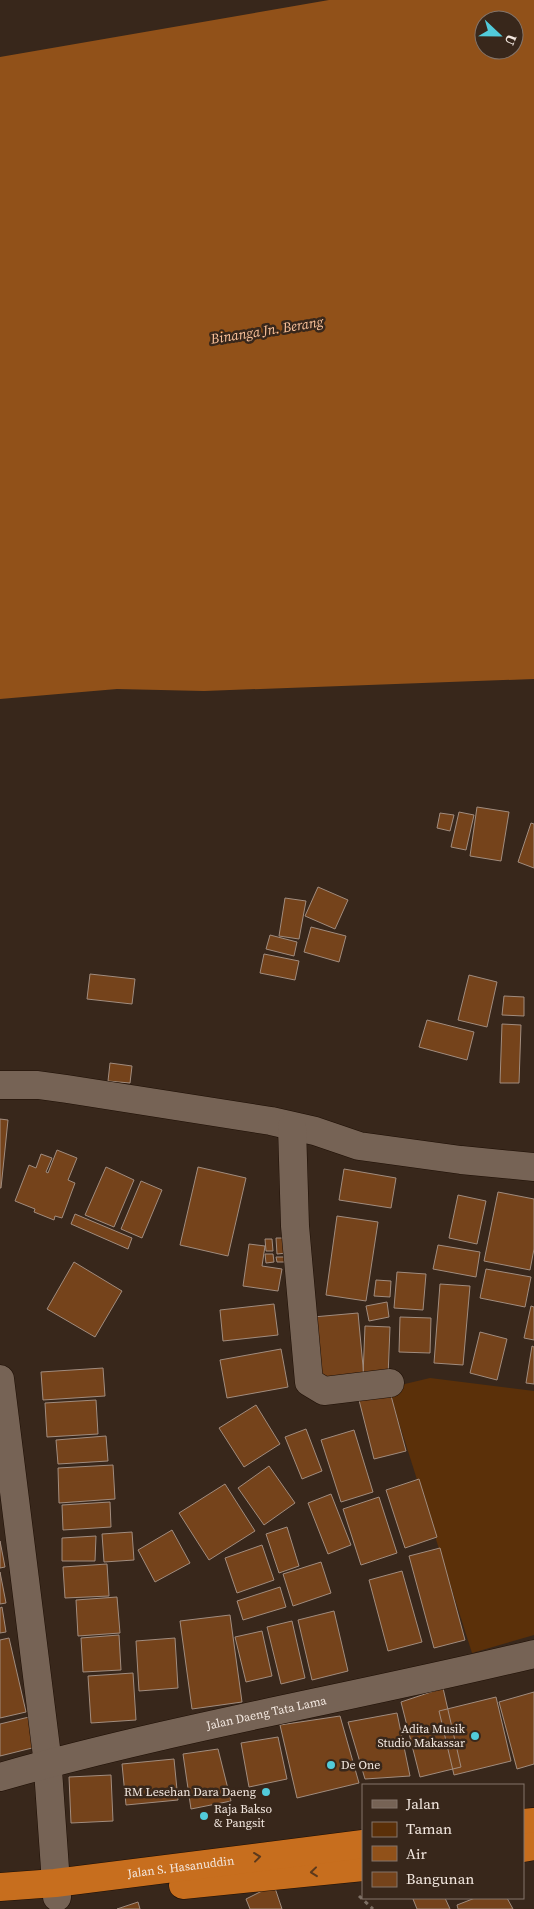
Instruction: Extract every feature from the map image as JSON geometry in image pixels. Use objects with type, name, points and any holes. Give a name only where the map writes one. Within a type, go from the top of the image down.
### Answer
[{"type":"highway","name":"Jalan S. Hasanuddin","points":[[0,1901],[56,1890],[362,1844]]},
{"type":"highway","name":"Jalan S. Hasanuddin","points":[[0,1887],[56,1890],[362,1867]]},
{"type":"street","points":[[0,1085],[38,1085],[68,1089],[271,1121],[315,1131],[360,1146],[461,1160],[534,1167]]},
{"type":"street","points":[[292,1127],[295,1226],[309,1382],[324,1391],[390,1383]]},
{"type":"street","points":[[0,1379],[7,1494],[48,1764],[56,1890]]},
{"type":"street","name":"Jalan Daeng Tata Lama","points":[[0,1777],[196,1728],[408,1684],[534,1654]]},
{"type":"green space","points":[[430,1378],[534,1391],[534,1635],[472,1653],[388,1388]]},
{"type":"water","name":"Binanga Jn. Berang","points":[[329,0],[534,0],[534,679],[204,691],[117,689],[0,699],[0,57]]},
{"type":"building","points":[[477,807],[509,812],[501,861],[470,856]]},
{"type":"building","points":[[459,812],[474,815],[466,850],[451,847]]},
{"type":"building","points":[[440,813],[454,815],[450,831],[437,828]]},
{"type":"building","points":[[531,823],[534,824],[534,868],[518,862]]},
{"type":"building","points":[[318,887],[348,900],[335,929],[305,916]]},
{"type":"building","points":[[285,898],[306,901],[299,939],[279,936]]},
{"type":"building","points":[[311,927],[346,936],[339,962],[304,952]]},
{"type":"building","points":[[270,935],[297,942],[294,956],[266,949]]},
{"type":"building","points":[[264,954],[299,961],[295,980],[260,973]]},
{"type":"building","points":[[90,974],[135,979],[132,1004],[87,999]]},
{"type":"building","points":[[469,975],[497,982],[487,1027],[458,1020]]},
{"type":"building","points":[[504,996],[524,997],[524,1016],[502,1015]]},
{"type":"building","points":[[427,1020],[474,1032],[467,1060],[419,1047]]},
{"type":"building","points":[[502,1024],[521,1025],[519,1083],[500,1083]]},
{"type":"building","points":[[110,1063],[132,1066],[130,1083],[108,1081]]},
{"type":"building","points":[[0,1119],[8,1120],[1,1188],[0,1188]]},
{"type":"building","points":[[57,1150],[77,1158],[68,1180],[75,1183],[62,1218],[55,1216],[54,1220],[34,1212],[35,1209],[15,1201],[29,1165],[36,1168],[41,1154],[52,1158],[46,1172],[48,1173]]},
{"type":"building","points":[[106,1167],[134,1180],[114,1227],[85,1215]]},
{"type":"building","points":[[198,1167],[246,1178],[228,1256],[180,1245]]},
{"type":"building","points":[[344,1169],[396,1178],[391,1208],[339,1200]]},
{"type":"building","points":[[141,1181],[162,1190],[142,1238],[121,1229]]},
{"type":"building","points":[[498,1192],[534,1199],[534,1249],[530,1270],[484,1261]]},
{"type":"building","points":[[458,1195],[486,1201],[477,1244],[449,1238]]},
{"type":"building","points":[[75,1214],[132,1238],[128,1249],[71,1224]]},
{"type":"building","points":[[337,1216],[378,1222],[366,1301],[326,1295]]},
{"type":"building","points":[[276,1238],[285,1238],[287,1253],[277,1254]]},
{"type":"building","points":[[265,1239],[272,1239],[273,1251],[266,1251]]},
{"type":"building","points":[[249,1244],[265,1246],[262,1266],[282,1269],[278,1291],[243,1286]]},
{"type":"building","points":[[438,1245],[480,1252],[476,1277],[433,1269]]},
{"type":"building","points":[[265,1254],[273,1254],[274,1262],[266,1263]]},
{"type":"building","points":[[276,1257],[288,1257],[288,1262],[277,1262]]},
{"type":"building","points":[[74,1262],[122,1291],[95,1337],[47,1309]]},
{"type":"building","points":[[486,1269],[531,1277],[525,1307],[480,1298]]},
{"type":"building","points":[[397,1272],[426,1274],[423,1310],[394,1308]]},
{"type":"building","points":[[376,1280],[391,1281],[390,1297],[374,1296]]},
{"type":"building","points":[[440,1284],[470,1286],[463,1365],[434,1363]]},
{"type":"building","points":[[387,1302],[389,1317],[369,1321],[366,1306]]},
{"type":"building","points":[[274,1304],[278,1335],[223,1341],[220,1310]]},
{"type":"building","points":[[531,1306],[534,1307],[534,1340],[524,1338]]},
{"type":"building","points":[[358,1313],[364,1377],[319,1381],[313,1317]]},
{"type":"building","points":[[400,1317],[431,1318],[430,1353],[399,1352]]},
{"type":"building","points":[[365,1326],[390,1327],[388,1377],[363,1376]]},
{"type":"building","points":[[480,1332],[507,1339],[497,1380],[470,1373]]},
{"type":"building","points":[[532,1346],[534,1347],[534,1384],[526,1383]]},
{"type":"building","points":[[281,1349],[288,1387],[227,1398],[220,1360]]},
{"type":"building","points":[[103,1368],[105,1396],[43,1400],[41,1372]]},
{"type":"building","points":[[390,1392],[406,1451],[374,1459],[359,1400]]},
{"type":"building","points":[[96,1400],[98,1434],[47,1437],[45,1403]]},
{"type":"building","points":[[256,1405],[280,1444],[244,1467],[219,1428]]},
{"type":"building","points":[[306,1429],[322,1471],[302,1479],[285,1437]]},
{"type":"building","points":[[354,1430],[373,1492],[341,1502],[321,1440]]},
{"type":"building","points":[[106,1436],[108,1461],[58,1464],[56,1440]]},
{"type":"building","points":[[113,1465],[115,1499],[59,1503],[58,1468]]},
{"type":"building","points":[[269,1466],[295,1503],[264,1525],[238,1488]]},
{"type":"building","points":[[419,1479],[437,1537],[405,1548],[386,1490]]},
{"type":"building","points":[[225,1484],[255,1531],[209,1560],[179,1513]]},
{"type":"building","points":[[331,1494],[351,1545],[328,1554],[308,1503]]},
{"type":"building","points":[[379,1497],[397,1553],[361,1565],[343,1509]]},
{"type":"building","points":[[110,1502],[111,1527],[63,1530],[62,1505]]},
{"type":"building","points":[[287,1527],[299,1566],[279,1573],[266,1534]]},
{"type":"building","points":[[172,1530],[190,1563],[155,1582],[138,1550]]},
{"type":"building","points":[[132,1532],[134,1560],[104,1562],[102,1534]]},
{"type":"building","points":[[96,1536],[95,1561],[62,1561],[62,1538]]},
{"type":"building","points":[[0,1541],[5,1567],[0,1568]]},
{"type":"building","points":[[262,1545],[274,1580],[237,1593],[225,1558]]},
{"type":"building","points":[[440,1548],[465,1640],[434,1648],[409,1556]]},
{"type":"building","points":[[321,1562],[331,1593],[293,1606],[283,1574]]},
{"type":"building","points":[[107,1564],[109,1596],[65,1598],[63,1567]]},
{"type":"building","points":[[402,1571],[422,1642],[388,1651],[369,1580]]},
{"type":"building","points":[[0,1572],[6,1603],[0,1604]]},
{"type":"building","points":[[280,1587],[286,1607],[243,1620],[237,1601]]},
{"type":"building","points":[[117,1597],[120,1633],[78,1636],[76,1600]]},
{"type":"building","points":[[2,1607],[6,1632],[0,1633],[0,1608]]},
{"type":"building","points":[[334,1611],[348,1671],[312,1680],[298,1620]]},
{"type":"building","points":[[230,1615],[242,1702],[192,1709],[180,1621]]},
{"type":"building","points":[[292,1621],[305,1678],[281,1684],[267,1627]]},
{"type":"building","points":[[262,1631],[272,1676],[246,1682],[235,1637]]},
{"type":"building","points":[[119,1635],[121,1670],[83,1672],[81,1638]]},
{"type":"building","points":[[9,1638],[26,1712],[0,1718],[0,1640]]},
{"type":"building","points":[[175,1638],[178,1688],[139,1691],[136,1641]]},
{"type":"building","points":[[133,1673],[136,1720],[91,1723],[88,1676]]},
{"type":"building","points":[[443,1688],[461,1767],[420,1777],[401,1702]]},
{"type":"building","points":[[534,1692],[534,1764],[517,1769],[499,1702]]},
{"type":"building","name":"Adita Musik Studio Makassar","points":[[496,1697],[511,1761],[454,1775],[439,1711]]},
{"type":"building","points":[[397,1713],[410,1776],[365,1779],[348,1722]]},
{"type":"building","points":[[340,1716],[359,1783],[297,1798],[280,1725]]},
{"type":"building","points":[[29,1717],[36,1747],[0,1756],[0,1724]]},
{"type":"building","points":[[278,1737],[287,1779],[249,1787],[241,1743]]},
{"type":"building","points":[[218,1749],[231,1801],[191,1809],[183,1754]]},
{"type":"building","points":[[174,1759],[178,1800],[126,1805],[122,1764]]},
{"type":"building","points":[[111,1775],[113,1821],[71,1823],[69,1777]]},
{"type":"building","points":[[274,1885],[282,1909],[250,1909],[246,1899]]},
{"type":"building","points":[[413,1899],[445,1899],[450,1909],[417,1909]]},
{"type":"building","points":[[472,1899],[508,1899],[513,1909],[458,1909],[457,1905]]},
{"type":"building","points":[[138,1902],[140,1909],[117,1909]]},
{"type":"place","name":"Adita Musik Studio Makassar","points":[[475,1736]]},
{"type":"place","name":"De One","points":[[331,1765]]},
{"type":"place","name":"RM Lesehan Dara Daeng","points":[[266,1792]]},
{"type":"place","name":"Raja Bakso & Pangsit","points":[[204,1816]]}]
